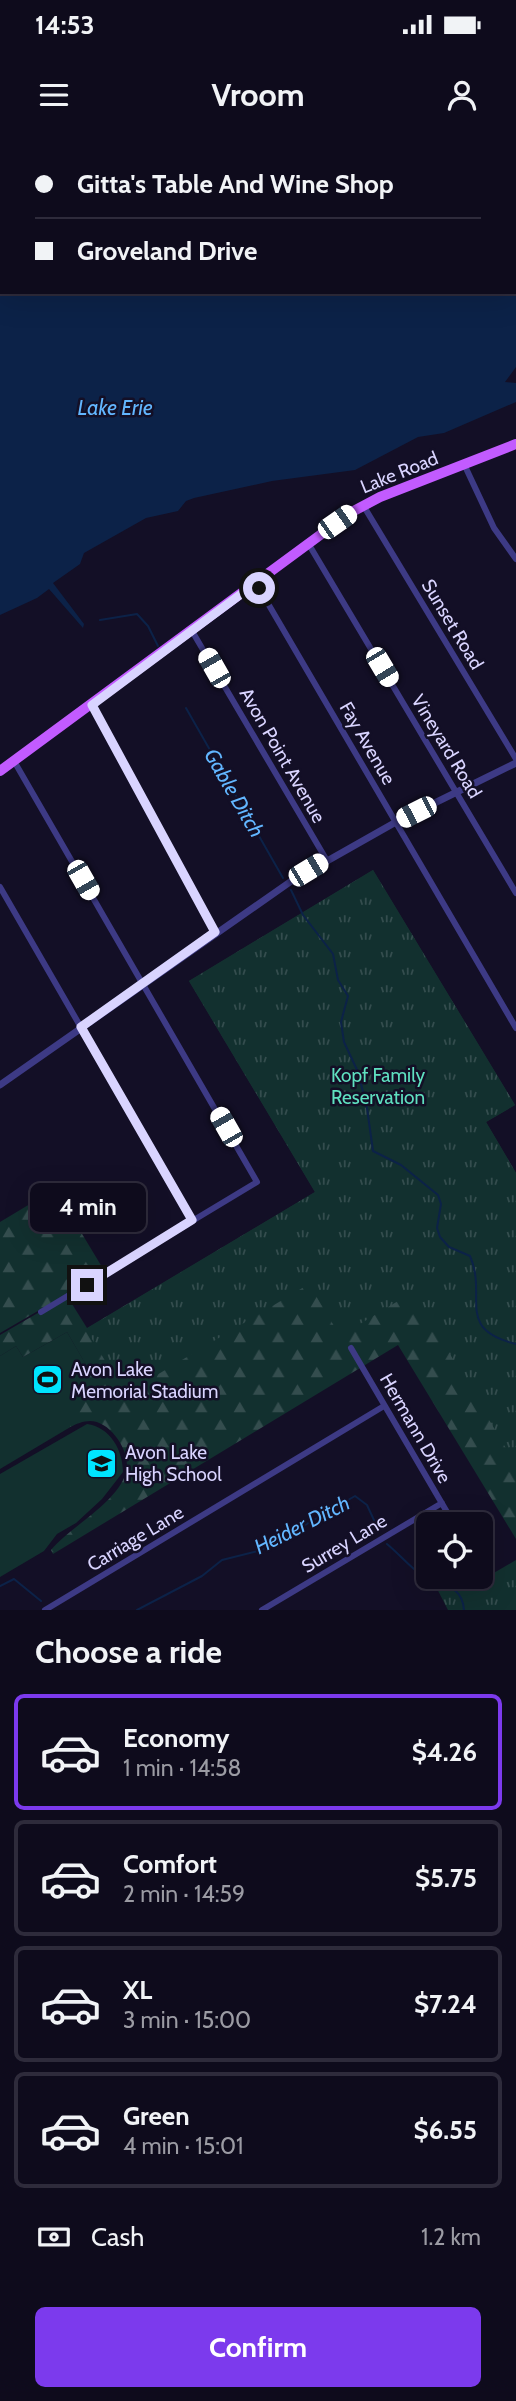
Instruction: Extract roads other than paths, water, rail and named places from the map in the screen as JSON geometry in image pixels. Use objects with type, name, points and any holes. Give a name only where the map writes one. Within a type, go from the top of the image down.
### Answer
[{"type":"main road","name":"Lake Road","points":[[0,771],[363,505],[516,444]]},
{"type":"street","points":[[464,464],[494,528],[516,559]]},
{"type":"street","name":"Sunset Road","points":[[363,505],[516,761]]},
{"type":"street","name":"Vineyard Road","points":[[308,543],[516,893]]},
{"type":"street","name":"Fay Avenue","points":[[256,583],[516,1028]]},
{"type":"street","name":"Avon Point Avenue","points":[[192,631],[326,859]]},
{"type":"street","points":[[92,705],[215,932]]},
{"type":"street","points":[[14,761],[257,1182],[41,1312]]},
{"type":"street","points":[[0,1085],[215,932],[326,859],[516,761]]},
{"type":"street","points":[[0,887],[192,1220]]},
{"type":"street","name":"Hermann Drive","points":[[351,1348],[447,1512]]},
{"type":"street","name":"Carriage Lane","points":[[45,1610],[384,1406]]},
{"type":"street","name":"Surrey Lane","points":[[262,1610],[442,1503]]},
{"type":"water","name":"Lake Erie","points":[[0,294],[516,294],[516,367],[505,382],[516,383],[516,402],[444,433],[418,437],[355,470],[272,481],[194,498],[186,501],[178,511],[146,518],[84,553],[80,564],[53,583],[84,624],[83,628],[49,589],[37,598],[0,615]]},
{"type":"waterway","name":"Gable Ditch","points":[[100,620],[137,614],[148,626],[158,646]]},
{"type":"waterway","name":"Gable Ditch","points":[[186,708],[283,878]]},
{"type":"waterway","name":"Gable Ditch","points":[[291,890],[303,915],[333,954],[338,980],[348,996],[341,1022],[344,1042],[358,1072],[367,1108],[373,1151],[401,1165],[438,1195],[441,1204],[437,1228],[440,1237],[449,1247],[470,1256],[475,1271],[476,1310],[479,1320],[485,1330],[497,1338],[516,1344]]},
{"type":"waterway","name":"Heider Ditch","points":[[137,1610],[202,1576],[222,1560],[262,1550],[355,1496],[367,1505],[379,1531]]},
{"type":"waterway","name":"Heider Ditch","points":[[387,1544],[420,1574],[459,1594],[464,1610]]},
{"type":"waterway","name":"Heider Ditch","points":[[0,1586],[14,1579],[41,1601]]},
{"type":"place","name":"Avon Lake Memorial Stadium","points":[[48,1380]]},
{"type":"place","name":"Avon Lake High School","points":[[102,1463]]},
{"type":"park label","name":"Kopf Family Reservation","points":[[378,1086]]}]
